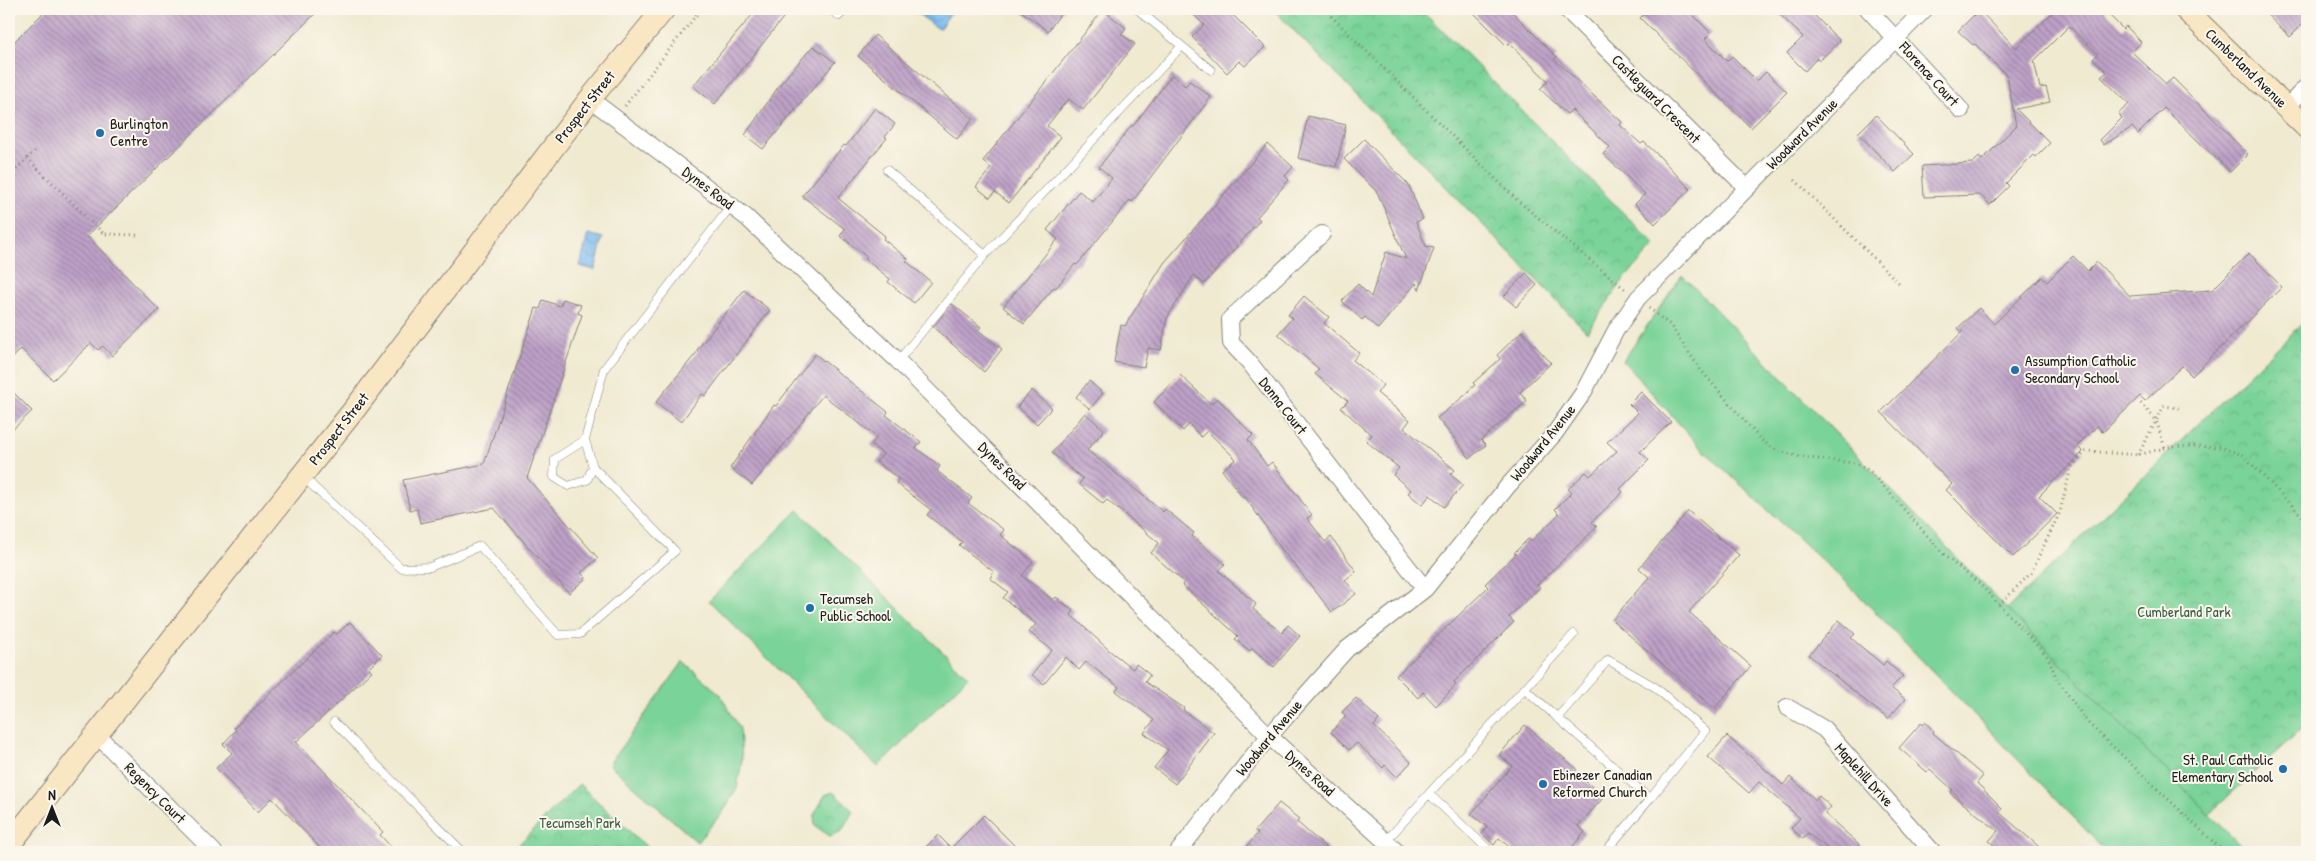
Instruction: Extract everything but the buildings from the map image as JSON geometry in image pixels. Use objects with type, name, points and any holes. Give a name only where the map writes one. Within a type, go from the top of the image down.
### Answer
[{"type":"street","name":"Prospect Street","points":[[9,845],[357,406],[590,99],[664,9]]},
{"type":"street","name":"Castleguard Crescent","points":[[1566,9],[1746,188]]},
{"type":"street","points":[[1868,9],[1896,38]]},
{"type":"street","name":"Woodward Avenue","points":[[1178,852],[1270,737],[1347,649],[1425,589],[1507,487],[1555,433],[1583,394],[1616,330],[1638,298],[1925,9]]},
{"type":"street","name":"Cumberland Avenue","points":[[2185,9],[2307,128]]},
{"type":"street","name":"Florence Court","points":[[1896,38],[1961,110]]},
{"type":"street","points":[[2287,107],[2307,86]]},
{"type":"street","name":"Dynes Road","points":[[590,99],[746,217],[898,361],[1270,737],[1391,847]]},
{"type":"street","name":"Donna Court","points":[[1322,234],[1230,319],[1231,343],[1249,362],[1425,589]]},
{"type":"street","name":"Maplehill Drive","points":[[1787,706],[1824,729],[1933,852]]},
{"type":"street","name":"Regency Court","points":[[96,734],[214,852]]},
{"type":"lane","points":[[830,9],[839,16],[846,9]]},
{"type":"lane","points":[[1137,9],[1211,70]]},
{"type":"lane","points":[[898,361],[984,255],[1181,47]]},
{"type":"lane","points":[[887,170],[984,255]]},
{"type":"lane","points":[[302,476],[401,568],[430,567],[480,546],[558,635],[580,634],[675,551],[593,467],[584,440],[604,369],[731,206]]},
{"type":"lane","points":[[584,440],[555,458],[554,477],[568,486],[587,480],[593,467]]},
{"type":"lane","points":[[1391,847],[1429,794],[1574,634]]},
{"type":"lane","points":[[1557,718],[1608,660],[1655,686],[1705,731],[1605,852]]},
{"type":"lane","points":[[1525,689],[1650,799]]},
{"type":"lane","points":[[334,722],[462,852]]},
{"type":"lane","points":[[1429,794],[1491,852]]},
{"type":"path","points":[[616,118],[701,9]]},
{"type":"path","points":[[1324,9],[1518,201],[1670,325],[1700,369],[1761,440],[1776,450],[1800,457],[1854,463],[1869,470],[1946,557],[1980,584],[2048,657],[2057,679],[2088,723],[2224,852]]},
{"type":"path","points":[[9,176],[35,151]]},
{"type":"path","points":[[27,158],[104,234],[138,235]]},
{"type":"path","points":[[1795,180],[1899,283]]},
{"type":"path","points":[[2141,403],[2156,420],[2157,429],[2165,448]]},
{"type":"path","points":[[2138,455],[2164,406],[2180,408]]},
{"type":"path","points":[[1999,605],[2031,573],[2060,512],[2071,467],[2086,451],[2138,455],[2165,448],[2219,447],[2243,455],[2307,521]]},
{"type":"green space","points":[[1273,9],[1421,9],[1655,245],[1624,279],[1587,332]]},
{"type":"green space","points":[[1682,275],[2247,852],[2107,852],[1855,591],[1700,447],[1623,361]]},
{"type":"green space","name":"Cumberland Park","points":[[2307,319],[2307,724],[2209,814],[2007,609]]},
{"type":"green space","points":[[798,510],[968,677],[878,767],[709,601]]},
{"type":"green space","points":[[683,662],[720,694],[740,729],[742,760],[737,788],[723,812],[697,842],[609,764]]},
{"type":"green space","name":"Tecumseh Park","points":[[579,784],[652,852],[511,852]]},
{"type":"green space","points":[[833,792],[853,811],[842,831],[830,836],[815,826],[814,815],[825,795]]},
{"type":"water","points":[[911,9],[948,9],[952,11],[939,29]]},
{"type":"water","points":[[588,234],[603,238],[595,270],[580,266]]},
{"type":"place","name":"Burlington Centre","points":[[100,133]]},
{"type":"place","name":"Assumption Catholic Secondary School","points":[[2015,370]]},
{"type":"place","name":"Tecumseh Public School","points":[[810,608]]},
{"type":"place","name":"St. Paul Catholic Elementary School","points":[[2283,769]]},
{"type":"place","name":"Ebinezer Canadian Reformed Church","points":[[1543,784]]}]
